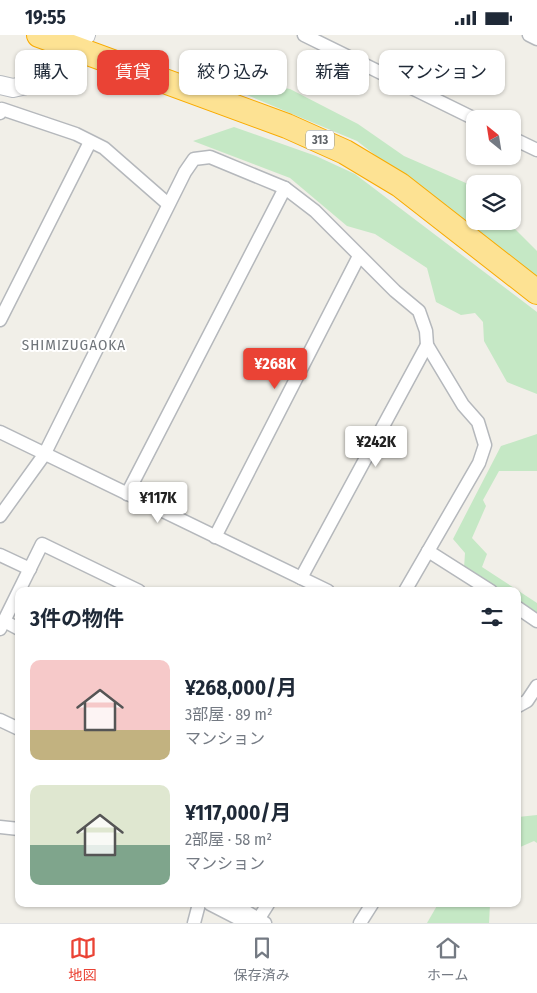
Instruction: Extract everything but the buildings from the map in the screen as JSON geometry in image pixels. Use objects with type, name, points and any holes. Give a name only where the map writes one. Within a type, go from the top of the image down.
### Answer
[{"type":"highway","name":"313","points":[[39,35],[78,41],[287,126],[345,152],[400,185],[537,292]]},
{"type":"street","points":[[304,35],[329,40],[466,114]]},
{"type":"street","points":[[529,35],[537,39]]},
{"type":"street","points":[[0,85],[13,88],[31,84],[53,60],[78,41]]},
{"type":"street","points":[[0,113],[2,109],[76,134],[104,147],[168,204]]},
{"type":"street","points":[[0,320],[90,142]]},
{"type":"street","points":[[521,142],[537,150]]},
{"type":"street","points":[[0,516],[44,455],[168,204],[194,159],[210,157],[285,188],[315,211],[394,291],[419,311],[426,331],[427,345],[463,405],[478,422],[485,445],[480,463],[407,587]]},
{"type":"street","points":[[128,494],[285,188]]},
{"type":"street","points":[[215,537],[360,256]]},
{"type":"street","points":[[300,578],[427,345]]},
{"type":"street","points":[[0,432],[319,587]]},
{"type":"street","points":[[21,587],[42,544],[131,587]]},
{"type":"street","points":[[428,551],[485,587]]},
{"type":"street","points":[[0,555],[30,569]]},
{"type":"street","points":[[15,599],[2,625],[15,628]]},
{"type":"street","points":[[521,610],[537,621]]},
{"type":"street","points":[[521,704],[527,701],[537,686]]},
{"type":"street","points":[[0,719],[15,727]]},
{"type":"street","points":[[0,827],[15,829]]},
{"type":"street","points":[[194,923],[198,907]]},
{"type":"street","points":[[218,907],[257,922]]},
{"type":"street","points":[[238,907],[257,922]]},
{"type":"street","points":[[257,922],[266,907]]},
{"type":"street","points":[[360,923],[370,907]]},
{"type":"green space","points":[[287,88],[290,89],[297,93],[297,95],[302,95],[358,124],[404,156],[466,183],[466,225],[357,141],[247,95],[287,95]]},
{"type":"green space","points":[[234,127],[316,156],[355,174],[537,312],[537,394],[507,382],[484,341],[483,322],[475,313],[461,315],[436,302],[427,268],[375,234],[347,226],[290,178],[193,141]]},
{"type":"green space","points":[[472,230],[516,230],[537,251],[537,280]]},
{"type":"green space","points":[[537,434],[537,471],[499,471],[483,500],[486,506],[472,538],[487,554],[482,567],[513,587],[493,587],[464,568],[465,553],[453,539],[501,446]]},
{"type":"green space","points":[[521,593],[537,603],[537,616],[521,605]]},
{"type":"green space","points":[[537,815],[537,843],[534,841],[521,847],[521,817]]},
{"type":"green space","points":[[436,907],[490,907],[489,923],[427,923]]},
{"type":"district","name":"SHIMIZUGAOKA","points":[[74,345]]}]
